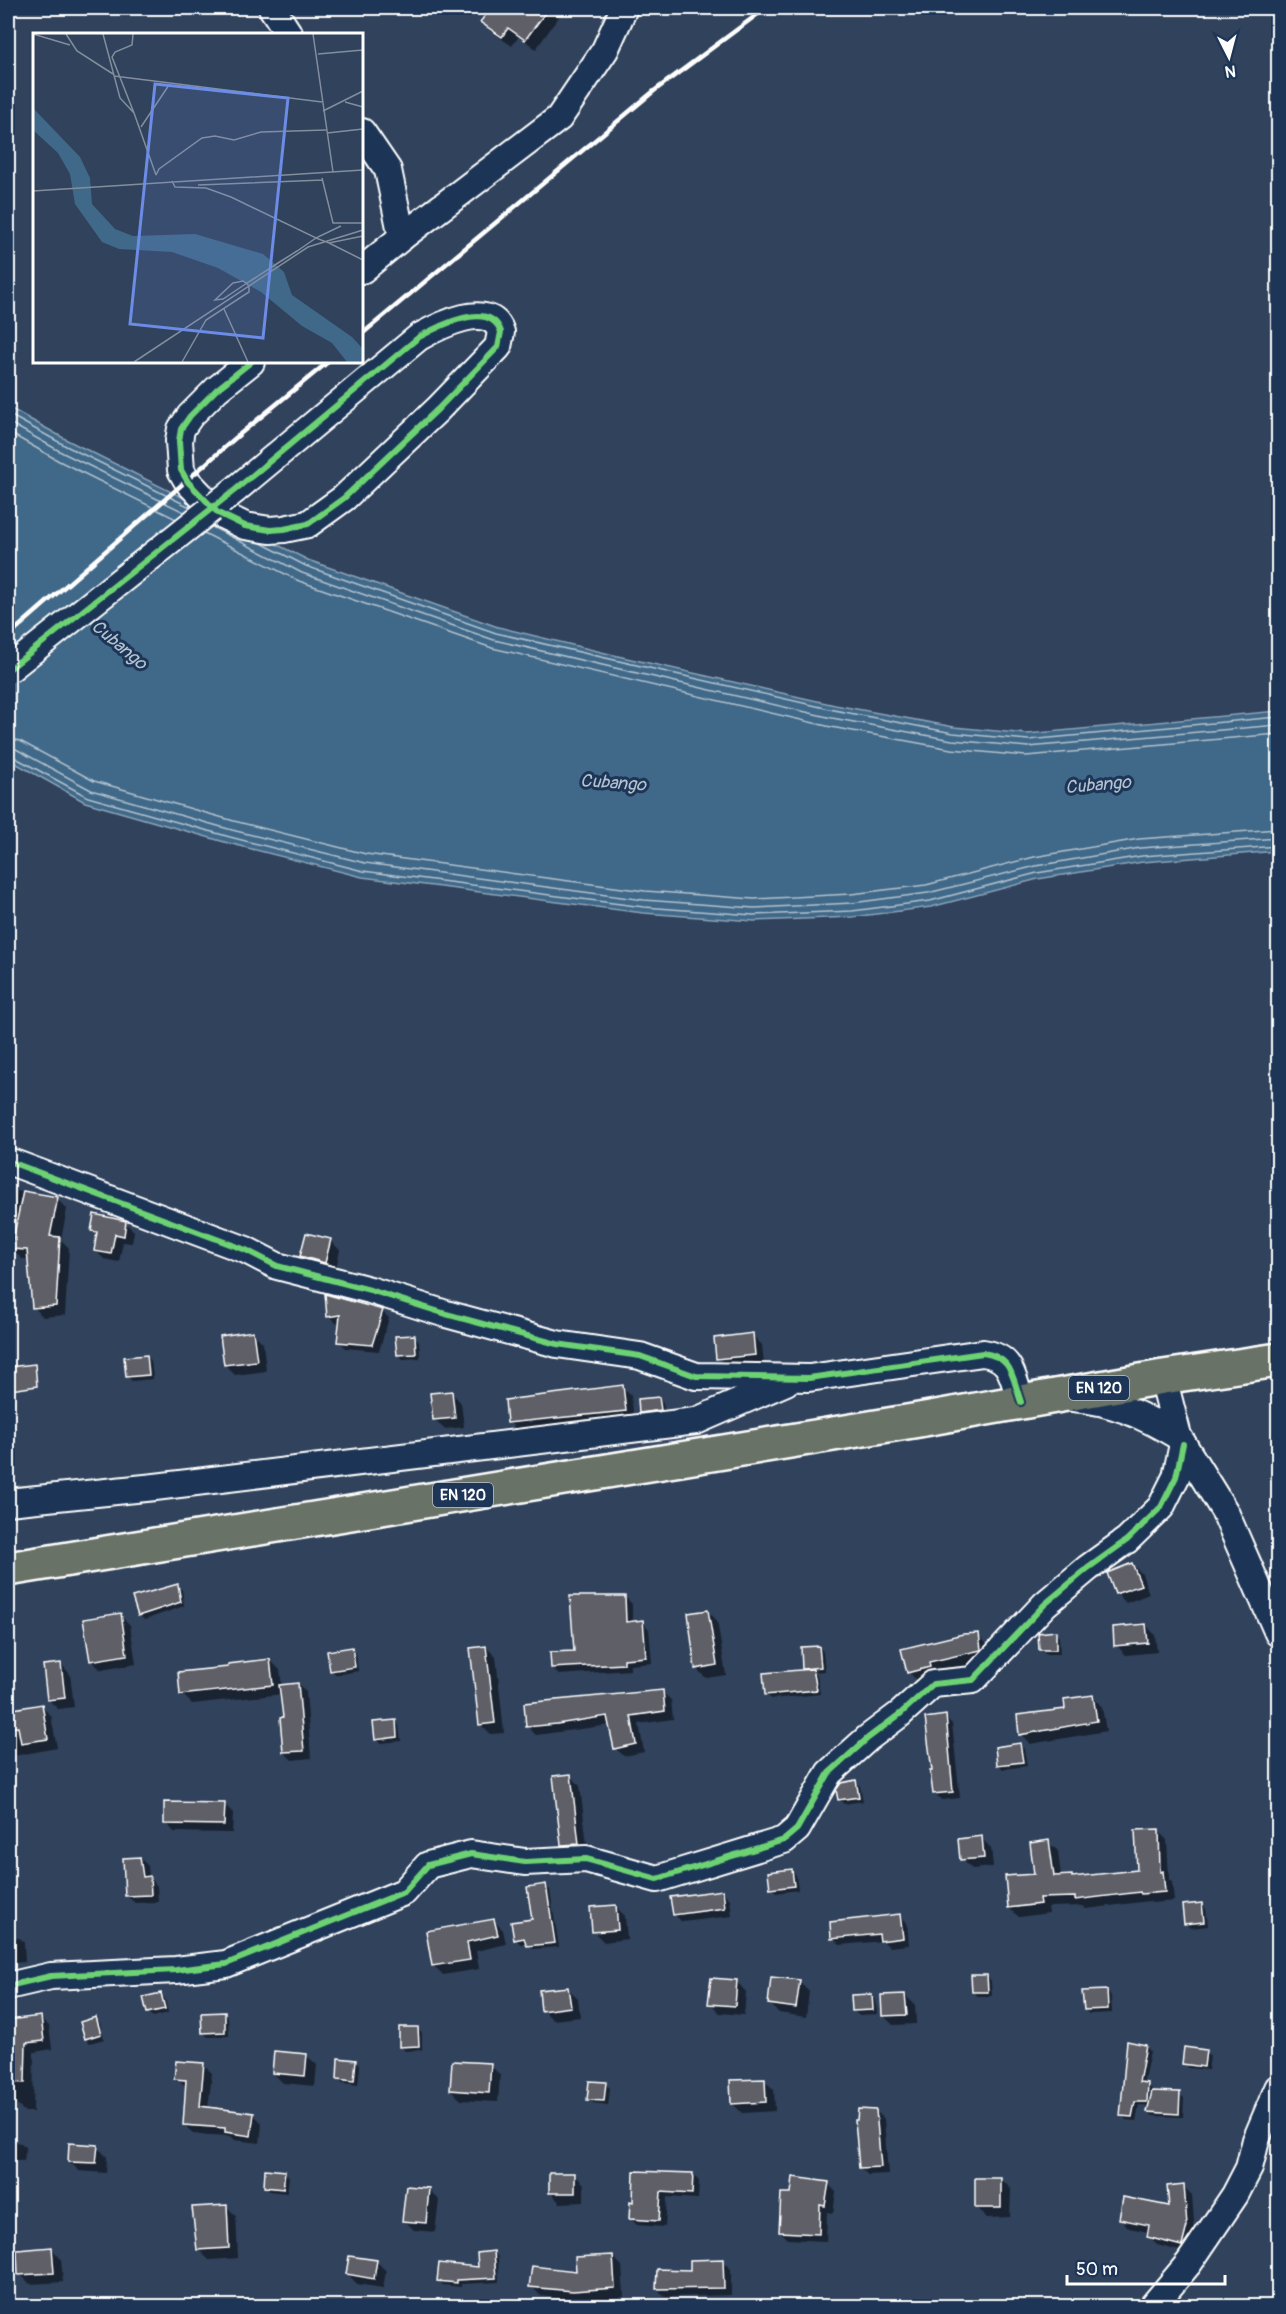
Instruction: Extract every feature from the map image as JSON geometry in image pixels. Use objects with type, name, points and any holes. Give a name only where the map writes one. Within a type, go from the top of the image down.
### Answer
[{"type":"main road","name":"EN 120","points":[[8,1569],[1163,1377],[1278,1360]]},
{"type":"street","points":[[272,8],[289,33]]},
{"type":"street","points":[[363,269],[559,118],[605,50],[624,8]]},
{"type":"street","points":[[363,133],[388,170],[402,237]]},
{"type":"street","points":[[8,670],[213,508],[235,490],[419,337],[443,323],[472,317],[494,320],[501,332],[498,347],[438,409],[344,498],[308,524],[284,529],[270,530],[245,526],[218,513],[213,508],[188,482],[180,464],[179,441],[181,429],[185,423],[217,389],[250,363]]},
{"type":"street","points":[[8,1161],[246,1250],[277,1266],[370,1290],[446,1314],[557,1344],[640,1356],[696,1376],[792,1379],[983,1353],[995,1355],[1008,1364],[1035,1399],[1099,1400],[1149,1419],[1181,1440]]},
{"type":"street","points":[[1163,1377],[1181,1440],[1225,1512],[1278,1633]]},
{"type":"street","points":[[8,1502],[155,1487],[696,1420],[792,1379]]},
{"type":"street","points":[[8,1986],[51,1976],[176,1970],[226,1964],[404,1892],[428,1865],[471,1854],[525,1862],[586,1859],[657,1879],[784,1840],[797,1829],[829,1773],[844,1758],[933,1684],[973,1680],[1045,1604],[1088,1568],[1127,1540],[1161,1507],[1176,1477],[1181,1440]]},
{"type":"street","points":[[1153,2307],[1189,2263],[1235,2195],[1249,2168],[1256,2140],[1278,2088]]},
{"type":"water","name":"Cubango","points":[[8,407],[69,441],[308,560],[498,627],[622,657],[835,705],[954,727],[1027,734],[1278,711],[1278,851],[1143,862],[1038,879],[931,907],[853,917],[754,921],[643,913],[362,877],[228,843],[85,802],[8,759]]},
{"type":"building","points":[[491,8],[549,8],[525,40],[508,28],[502,37],[480,22]]},
{"type":"building","points":[[23,1191],[58,1197],[50,1236],[60,1237],[56,1306],[32,1308],[27,1250],[11,1249]]},
{"type":"building","points":[[94,1214],[126,1221],[124,1236],[115,1234],[111,1254],[94,1251],[97,1232],[91,1231]]},
{"type":"building","points":[[306,1233],[331,1239],[325,1263],[300,1256]]},
{"type":"building","points":[[325,1294],[383,1310],[372,1345],[337,1342],[340,1315],[327,1317]]},
{"type":"building","points":[[253,1331],[257,1361],[224,1365],[220,1336]]},
{"type":"building","points":[[753,1333],[755,1355],[716,1359],[714,1338]]},
{"type":"building","points":[[415,1335],[416,1354],[397,1355],[395,1336]]},
{"type":"building","points":[[147,1355],[149,1375],[126,1377],[124,1357]]},
{"type":"building","points":[[35,1364],[37,1386],[11,1390],[8,1367]]},
{"type":"building","points":[[623,1385],[626,1411],[507,1423],[505,1400]]},
{"type":"building","points":[[452,1391],[455,1418],[433,1420],[430,1393]]},
{"type":"building","points":[[659,1397],[661,1410],[639,1413],[638,1399]]},
{"type":"building","points":[[1132,1563],[1141,1585],[1115,1594],[1107,1573]]},
{"type":"building","points":[[178,1584],[181,1602],[138,1616],[132,1597]]},
{"type":"building","points":[[570,1596],[625,1596],[626,1622],[643,1620],[646,1657],[624,1659],[624,1664],[551,1668],[550,1652],[574,1651]]},
{"type":"building","points":[[708,1610],[717,1665],[695,1669],[688,1613]]},
{"type":"building","points":[[121,1613],[127,1655],[90,1661],[83,1619]]},
{"type":"building","points":[[1146,1624],[1148,1643],[1114,1646],[1113,1627]]},
{"type":"building","points":[[1056,1631],[1056,1650],[1039,1650],[1038,1633]]},
{"type":"building","points":[[979,1633],[981,1650],[929,1662],[930,1667],[907,1673],[901,1649],[963,1634]]},
{"type":"building","points":[[486,1646],[495,1723],[479,1725],[470,1648]]},
{"type":"building","points":[[819,1646],[821,1667],[802,1669],[801,1647]]},
{"type":"building","points":[[352,1647],[355,1667],[330,1671],[327,1651]]},
{"type":"building","points":[[270,1659],[273,1685],[180,1695],[178,1672],[228,1667],[228,1664]]},
{"type":"building","points":[[61,1663],[65,1698],[47,1700],[43,1665]]},
{"type":"building","points":[[813,1669],[817,1690],[765,1695],[763,1673]]},
{"type":"building","points":[[298,1683],[304,1751],[283,1752],[280,1718],[283,1717],[279,1685]]},
{"type":"building","points":[[663,1690],[665,1711],[631,1716],[636,1744],[614,1749],[607,1716],[526,1727],[524,1703]]},
{"type":"building","points":[[1093,1695],[1097,1721],[1019,1735],[1017,1715],[1065,1709],[1064,1699]]},
{"type":"building","points":[[42,1704],[48,1739],[21,1743],[18,1727],[8,1728],[8,1710]]},
{"type":"building","points":[[946,1715],[953,1792],[933,1794],[925,1718]]},
{"type":"building","points":[[396,1720],[397,1737],[375,1740],[373,1722]]},
{"type":"building","points":[[1020,1743],[1023,1762],[997,1765],[995,1747]]},
{"type":"building","points":[[571,1774],[579,1844],[561,1845],[553,1776]]},
{"type":"building","points":[[856,1780],[859,1797],[838,1800],[836,1790],[841,1783]]},
{"type":"building","points":[[164,1802],[225,1803],[224,1825],[164,1824]]},
{"type":"building","points":[[1159,1829],[1160,1872],[1163,1871],[1165,1892],[1141,1894],[1140,1892],[1075,1900],[1075,1897],[1039,1898],[1040,1904],[1008,1908],[1005,1876],[1034,1874],[1030,1843],[1049,1840],[1054,1876],[1072,1875],[1072,1877],[1137,1870],[1135,1830]]},
{"type":"building","points":[[982,1836],[984,1858],[960,1860],[958,1839]]},
{"type":"building","points":[[140,1857],[143,1877],[150,1876],[151,1895],[125,1896],[123,1858]]},
{"type":"building","points":[[792,1869],[794,1886],[770,1889],[768,1872]]},
{"type":"building","points":[[546,1884],[555,1943],[527,1946],[524,1938],[514,1940],[511,1922],[532,1919],[527,1887]]},
{"type":"building","points":[[723,1890],[725,1908],[673,1915],[670,1897]]},
{"type":"building","points":[[1202,1903],[1204,1922],[1184,1924],[1182,1905]]},
{"type":"building","points":[[616,1905],[618,1930],[592,1932],[590,1907]]},
{"type":"building","points":[[900,1914],[903,1938],[880,1941],[879,1934],[831,1939],[830,1922]]},
{"type":"building","points":[[494,1919],[498,1935],[467,1942],[470,1960],[432,1966],[426,1931]]},
{"type":"building","points":[[971,1975],[987,1975],[988,1992],[972,1992]]},
{"type":"building","points":[[771,1977],[800,1980],[796,2008],[768,2004]]},
{"type":"building","points":[[711,1978],[737,1980],[735,2006],[708,2004]]},
{"type":"building","points":[[568,1987],[571,2007],[541,2011],[539,1990]]},
{"type":"building","points":[[1107,1990],[1108,2009],[1084,2010],[1082,1991]]},
{"type":"building","points":[[161,1993],[165,2009],[147,2013],[143,1997]]},
{"type":"building","points":[[872,1994],[873,2010],[852,2011],[851,1995]]},
{"type":"building","points":[[905,1994],[907,2015],[882,2016],[881,1995]]},
{"type":"building","points":[[225,2012],[225,2032],[202,2033],[201,2013]]},
{"type":"building","points":[[41,2016],[44,2041],[26,2043],[25,2083],[8,2082],[8,2020]]},
{"type":"building","points":[[96,2017],[101,2034],[85,2039],[80,2022]]},
{"type":"building","points":[[399,2027],[418,2027],[419,2046],[399,2047]]},
{"type":"building","points":[[1127,2041],[1146,2045],[1139,2082],[1148,2083],[1147,2102],[1135,2102],[1132,2117],[1120,2116]]},
{"type":"building","points":[[1184,2047],[1206,2050],[1204,2067],[1182,2064]]},
{"type":"building","points":[[274,2051],[307,2054],[305,2076],[272,2073]]},
{"type":"building","points":[[338,2058],[356,2060],[354,2081],[337,2079]]},
{"type":"building","points":[[176,2061],[204,2063],[200,2106],[254,2113],[251,2136],[225,2132],[225,2128],[183,2125],[186,2080],[174,2079]]},
{"type":"building","points":[[452,2061],[491,2063],[489,2093],[450,2090]]},
{"type":"building","points":[[765,2079],[766,2102],[731,2104],[730,2080]]},
{"type":"building","points":[[589,2081],[606,2082],[604,2101],[587,2100]]},
{"type":"building","points":[[1152,2091],[1180,2092],[1179,2114],[1147,2112]]},
{"type":"building","points":[[858,2109],[876,2110],[881,2167],[859,2168],[855,2120],[857,2120]]},
{"type":"building","points":[[69,2143],[98,2145],[96,2163],[68,2162]]},
{"type":"building","points":[[265,2169],[285,2171],[283,2189],[264,2187]]},
{"type":"building","points":[[634,2171],[693,2173],[692,2194],[661,2192],[659,2221],[629,2219],[630,2201],[633,2202]]},
{"type":"building","points":[[549,2173],[575,2173],[575,2193],[549,2193]]},
{"type":"building","points":[[793,2177],[829,2182],[825,2206],[820,2205],[819,2234],[779,2232],[781,2193],[791,2193]]},
{"type":"building","points":[[975,2178],[1001,2178],[1001,2208],[975,2208]]},
{"type":"building","points":[[1184,2184],[1187,2226],[1182,2246],[1147,2237],[1149,2225],[1119,2219],[1123,2197],[1169,2206],[1167,2186]]},
{"type":"building","points":[[406,2186],[429,2188],[426,2223],[402,2221]]},
{"type":"building","points":[[227,2205],[229,2248],[197,2250],[192,2207]]},
{"type":"building","points":[[52,2247],[54,2273],[18,2275],[17,2250]]},
{"type":"building","points":[[494,2251],[496,2278],[457,2280],[457,2283],[437,2281],[439,2263],[478,2267],[477,2253]]},
{"type":"building","points":[[613,2255],[615,2288],[573,2291],[529,2287],[532,2266],[576,2271],[575,2257]]},
{"type":"building","points":[[349,2256],[377,2260],[374,2279],[346,2274]]},
{"type":"building","points":[[723,2259],[724,2288],[656,2289],[657,2269],[690,2270],[690,2260]]},
{"type":"railway","points":[[363,333],[654,91],[766,8]]},
{"type":"railway","points":[[8,636],[240,434],[327,363]]},
{"type":"cycle path","points":[[486,317],[495,322],[501,332],[498,347],[438,409],[344,498],[308,524],[270,530],[245,526],[218,513],[213,508],[419,337],[463,318],[486,317]]},
{"type":"cycle path","points":[[213,508],[188,482],[181,470],[179,441],[181,429],[190,416],[217,389],[250,363]]},
{"type":"cycle path","points":[[8,670],[213,508]]},
{"type":"cycle path","points":[[8,1161],[246,1250],[277,1266],[370,1290],[446,1314],[557,1344],[640,1356],[696,1376],[809,1378],[983,1353],[993,1355],[1006,1364],[1021,1402]]},
{"type":"cycle path","points":[[8,1986],[51,1976],[176,1970],[226,1964],[404,1892],[428,1865],[471,1854],[525,1862],[586,1859],[657,1879],[784,1840],[797,1829],[829,1773],[868,1738],[900,1714],[933,1684],[973,1680],[1045,1604],[1088,1568],[1127,1540],[1161,1507],[1176,1477],[1183,1444]]}]
